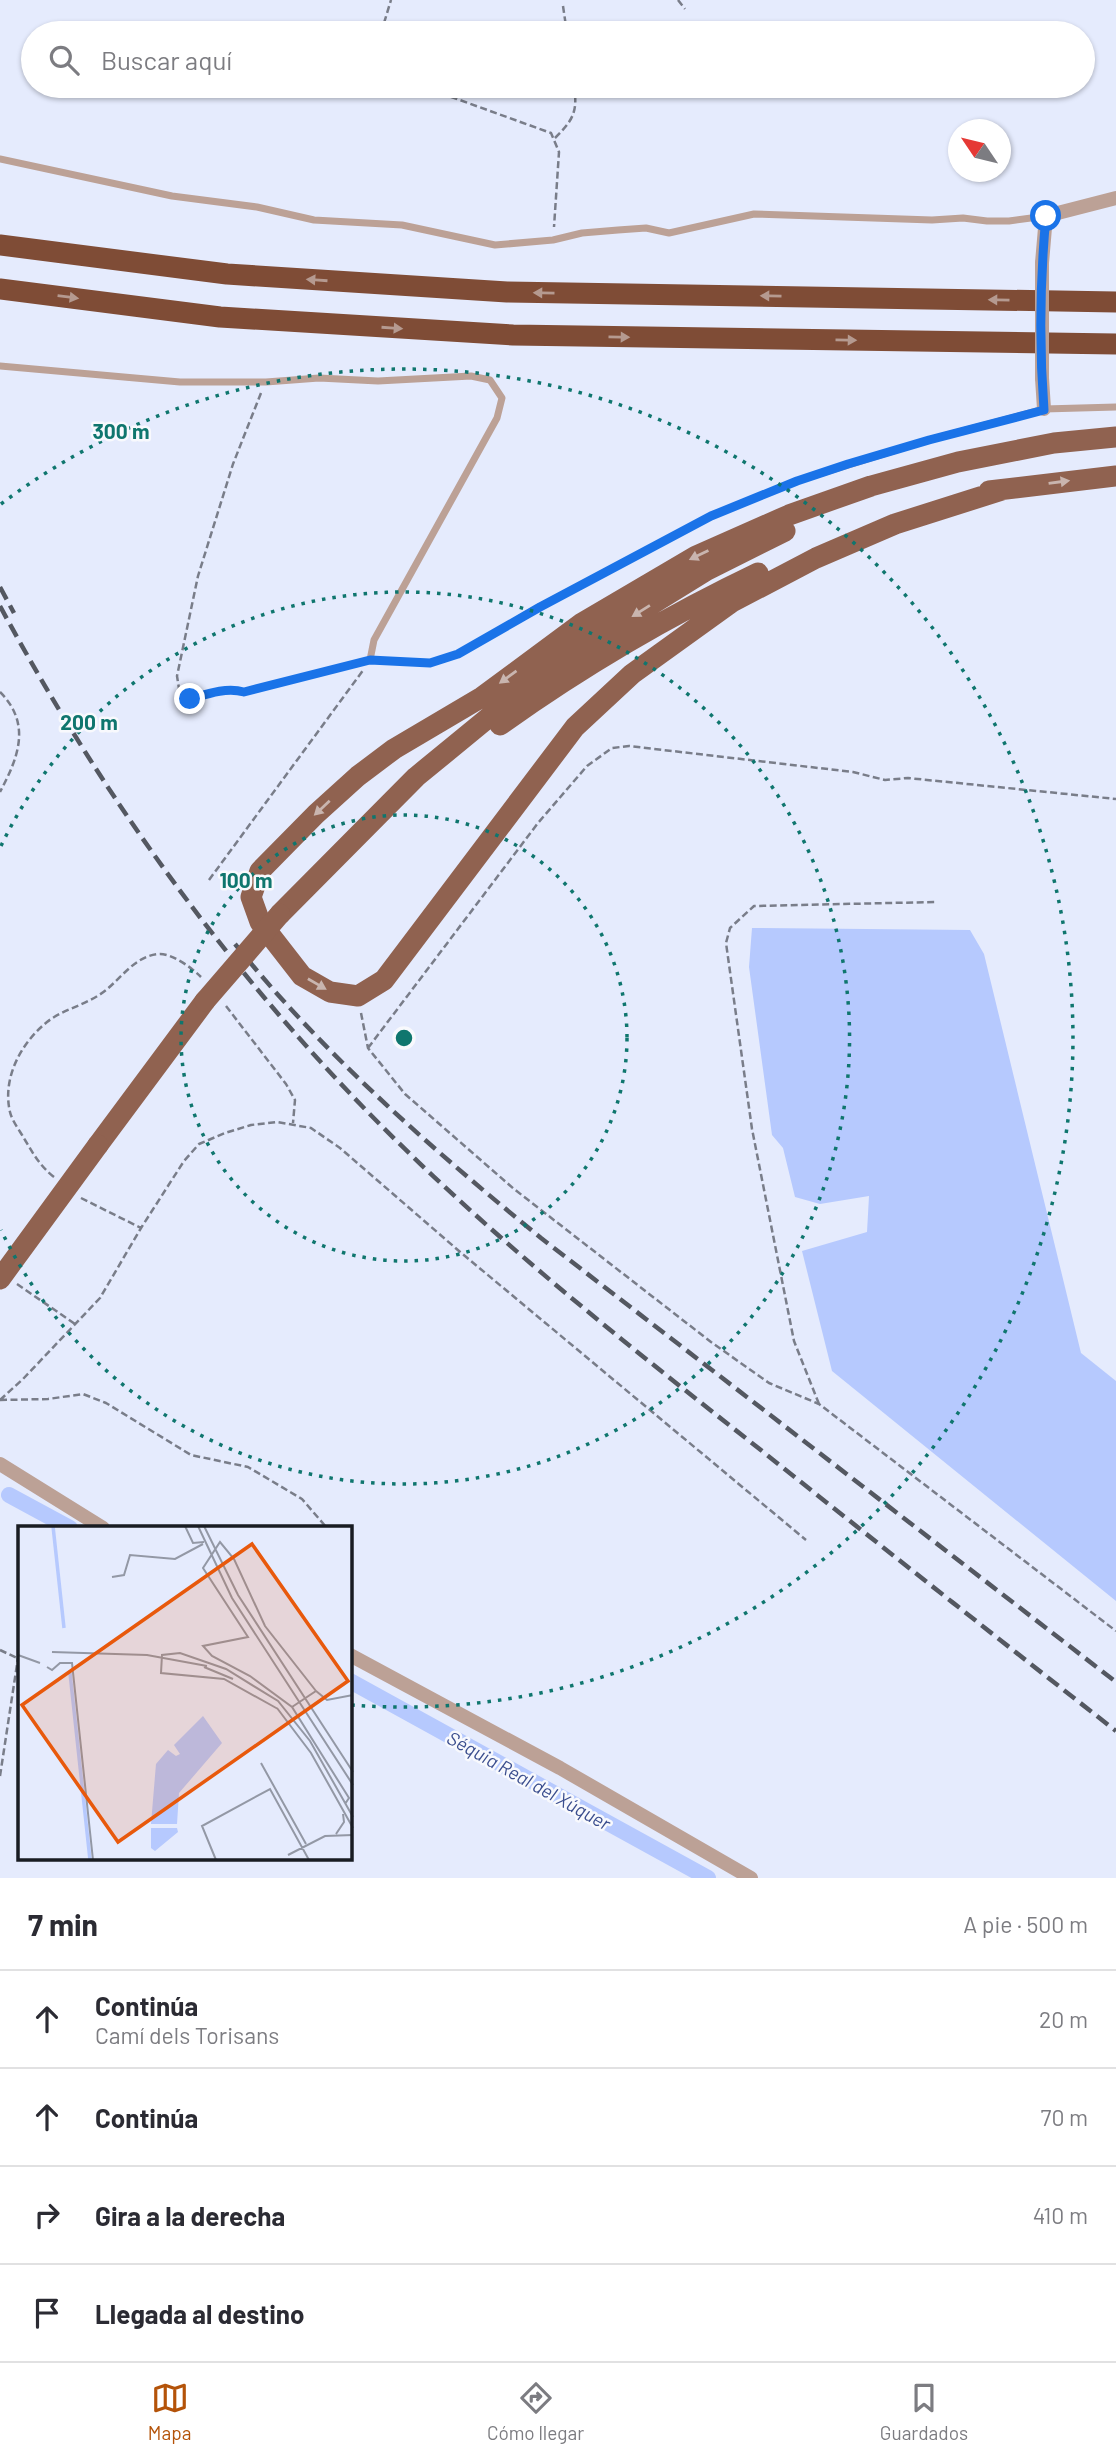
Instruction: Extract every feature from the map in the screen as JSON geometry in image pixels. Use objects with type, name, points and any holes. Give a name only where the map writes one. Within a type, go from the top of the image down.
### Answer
[{"type":"highway","points":[[0,245],[226,274],[507,292],[1116,302]]},
{"type":"highway","points":[[0,289],[220,317],[513,335],[1116,344]]},
{"type":"main road","points":[[1002,490],[895,524],[816,558],[732,602],[632,674],[575,727],[384,980],[358,996],[330,992],[302,976],[260,922],[251,897],[261,871],[316,814],[358,776],[394,749],[482,697],[582,623],[696,556],[789,515],[871,486],[958,462],[1055,443],[1116,437]]},
{"type":"main road","points":[[6,1279],[98,1145],[210,994],[317,875],[416,777],[494,713],[597,638],[707,570],[796,526],[876,494],[961,468],[1057,450],[1116,445]]},
{"type":"main road","points":[[317,875],[502,724],[610,652],[723,590],[810,549],[891,518],[971,492],[1116,476]]},
{"type":"street","points":[[1044,410],[1042,263],[1046,216],[1116,198]]},
{"type":"street","points":[[0,1464],[100,1526]]},
{"type":"street","points":[[352,1656],[560,1768],[751,1878]]},
{"type":"lane","points":[[0,159],[172,196],[257,207],[314,220],[402,225],[495,245],[553,240],[582,233],[646,228],[669,233],[754,214],[1009,221],[1046,216]]},
{"type":"lane","points":[[0,366],[180,382],[265,382],[319,377],[378,381],[471,376],[490,380],[502,398],[497,418],[374,640],[370,660],[430,663],[458,654],[711,516],[797,481],[929,440],[1044,410],[1116,407]]},
{"type":"path","points":[[385,21],[391,0]]},
{"type":"path","points":[[678,0],[685,9]]},
{"type":"path","points":[[564,6],[566,21]]},
{"type":"path","points":[[454,98],[551,133],[559,152],[553,240]]},
{"type":"path","points":[[554,139],[574,114],[576,98]]},
{"type":"path","points":[[265,382],[233,464],[198,576],[177,676],[180,695],[190,699],[219,691],[235,689],[244,692],[370,660]]},
{"type":"path","points":[[209,880],[370,660]]},
{"type":"path","points":[[0,692],[19,719],[19,748],[0,792]]},
{"type":"path","points":[[368,1048],[538,823],[587,766],[612,748],[629,746],[853,772],[885,780],[908,778],[1116,799]]},
{"type":"path","points":[[819,1404],[794,1341],[752,1129],[726,943],[730,928],[754,906],[935,902]]},
{"type":"path","points":[[59,1181],[40,1166],[10,1113],[9,1085],[13,1063],[46,1023],[99,995],[137,961],[150,956],[162,954],[180,961],[286,1084],[295,1100],[292,1125]]},
{"type":"path","points":[[358,996],[368,1048],[405,1094],[514,1189],[769,1383],[819,1404],[1116,1631]]},
{"type":"path","points":[[0,1400],[100,1298],[184,1161],[199,1144],[251,1125],[277,1122],[311,1128],[340,1148],[458,1251],[806,1541]]},
{"type":"path","points":[[79,1196],[88,1204],[141,1228]]},
{"type":"path","points":[[6,1279],[75,1324]]},
{"type":"path","points":[[0,1400],[48,1399],[83,1394],[106,1403],[191,1455],[248,1466],[303,1499],[325,1526]]},
{"type":"path","points":[[0,1650],[18,1659]]},
{"type":"path","points":[[0,1776],[18,1665]]},
{"type":"water","points":[[752,928],[970,930],[984,954],[1081,1353],[1116,1381],[1116,1601],[832,1371],[802,1251],[867,1232],[869,1196],[820,1204],[795,1197],[783,1148],[772,1135],[749,967]]},
{"type":"waterway","name":"Séquia Real del Xúquer","points":[[9,1495],[66,1526]]},
{"type":"waterway","name":"Séquia Real del Xúquer","points":[[352,1682],[708,1878]]},
{"type":"railway","points":[[0,587],[14,613]]},
{"type":"railway","points":[[0,606],[78,740],[164,868],[258,991],[362,1106],[456,1197],[604,1325],[1116,1731]]},
{"type":"railway","points":[[235,944],[269,985],[342,1062],[420,1135],[500,1204],[1116,1682]]},
{"type":"route","points":[[190,699],[219,691],[235,689],[244,692],[370,660],[430,663],[458,654],[711,516],[797,481],[848,464],[1044,410],[1042,263],[1046,216]]}]
